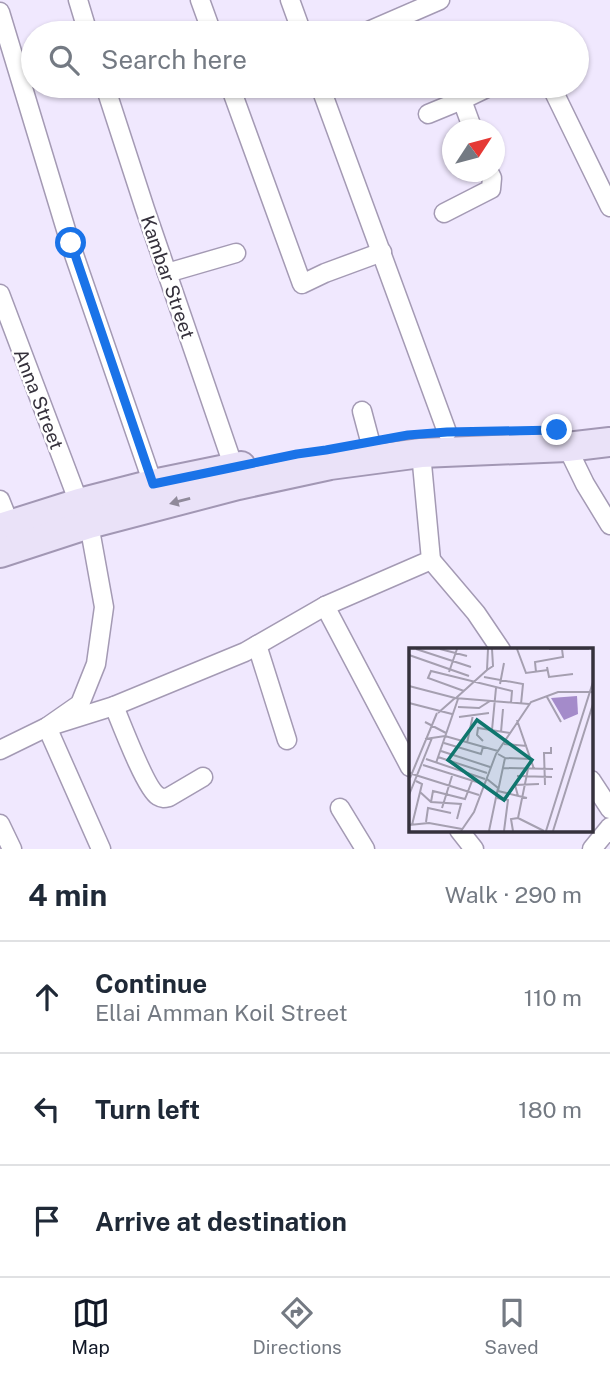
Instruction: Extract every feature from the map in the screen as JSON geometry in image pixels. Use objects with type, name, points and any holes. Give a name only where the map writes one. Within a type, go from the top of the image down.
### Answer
[{"type":"main road","points":[[0,553],[153,484],[297,454],[408,435],[610,426]]},
{"type":"main road","points":[[3,518],[84,514],[317,467],[421,453],[567,447],[610,442]]},
{"type":"street","points":[[78,0],[84,21]]},
{"type":"street","points":[[200,0],[208,21]]},
{"type":"street","points":[[290,0],[298,21]]},
{"type":"street","points":[[381,21],[399,8],[440,0]]},
{"type":"street","points":[[0,12],[21,80]]},
{"type":"street","points":[[26,98],[71,243],[153,484]]},
{"type":"street","name":"Kambar Street","points":[[109,98],[234,468]]},
{"type":"street","points":[[234,98],[302,284],[382,252]]},
{"type":"street","points":[[324,98],[447,432]]},
{"type":"street","points":[[428,114],[466,98]]},
{"type":"street","points":[[557,98],[610,207]]},
{"type":"street","points":[[462,100],[469,119]]},
{"type":"street","points":[[444,214],[491,189],[492,182]]},
{"type":"street","points":[[167,273],[236,253]]},
{"type":"street","name":"Anna Street","points":[[0,294],[84,514],[104,607],[96,664],[80,704],[47,727]]},
{"type":"street","points":[[362,411],[370,441]]},
{"type":"street","points":[[567,447],[610,525]]},
{"type":"street","points":[[421,453],[431,560],[476,613],[500,648]]},
{"type":"street","points":[[0,750],[47,727],[114,706],[245,652],[325,606],[431,560]]},
{"type":"street","points":[[325,606],[409,763]]},
{"type":"street","points":[[257,645],[287,740]]},
{"type":"street","points":[[114,706],[148,783],[158,796],[169,797],[202,777]]},
{"type":"street","points":[[47,727],[101,849]]},
{"type":"street","points":[[592,782],[610,809]]},
{"type":"street","points":[[340,807],[365,849]]},
{"type":"street","points":[[0,824],[12,849]]},
{"type":"street","points":[[592,849],[610,827]]},
{"type":"street","points":[[461,832],[474,849]]},
{"type":"route","points":[[71,243],[153,484],[297,454],[408,435],[557,430]]}]
